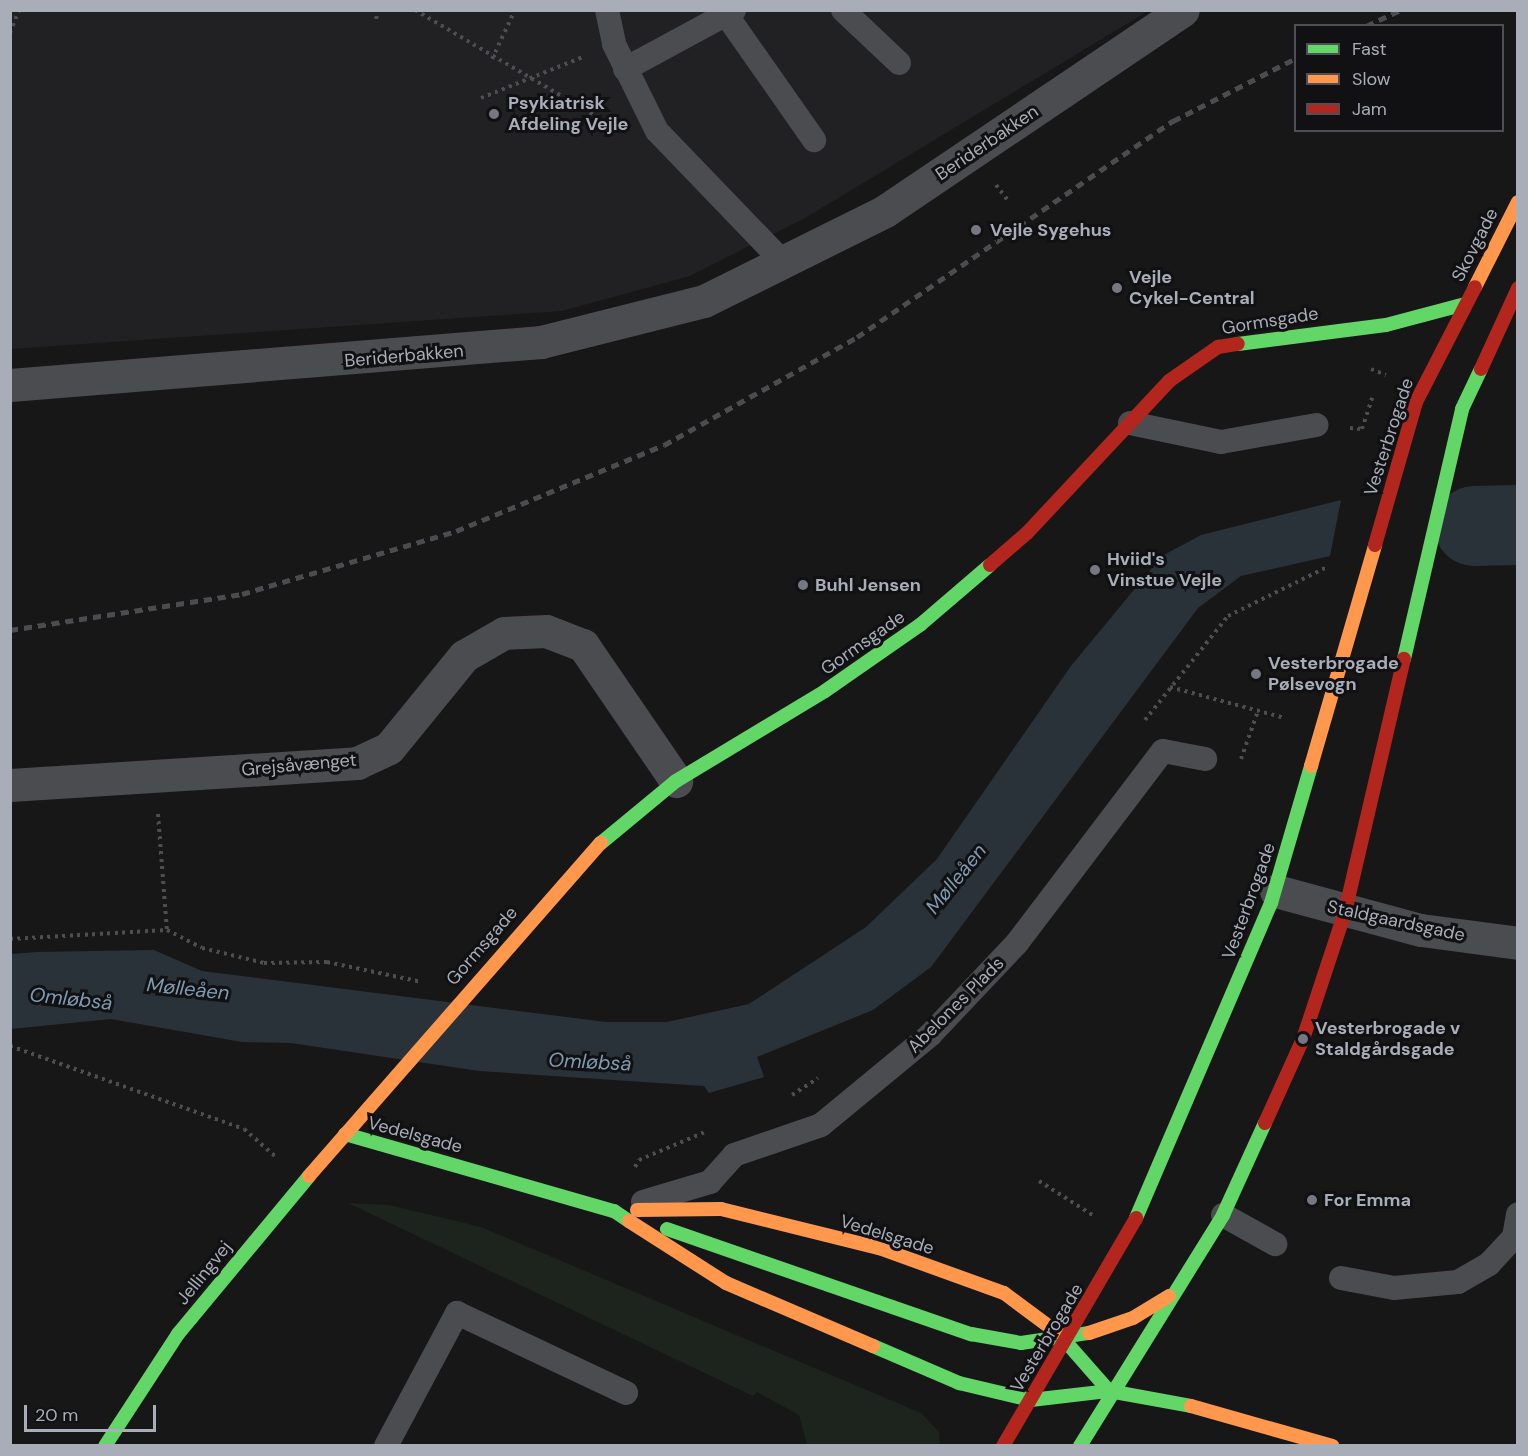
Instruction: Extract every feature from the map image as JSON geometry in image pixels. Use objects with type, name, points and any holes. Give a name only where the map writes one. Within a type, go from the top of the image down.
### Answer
[{"type":"main road","name":"Skovgade","points":[[1465,304],[1518,202]]},
{"type":"main road","points":[[1080,1446],[1109,1391],[1179,1289],[1223,1215],[1304,1039],[1345,912],[1462,409],[1483,358],[1518,288]]},
{"type":"main road","name":"Gormsgade","points":[[345,1134],[383,1087],[585,856],[676,781],[825,691],[920,625],[1027,533],[1169,381],[1218,347],[1386,325],[1465,304]]},
{"type":"main road","name":"Vesterbrogade","points":[[1003,1446],[1128,1237],[1276,891],[1416,402],[1465,304]]},
{"type":"main road","name":"Vedelsgade","points":[[345,1134],[614,1211],[726,1282],[959,1383],[1031,1400],[1109,1391],[1248,1419],[1332,1446]]},
{"type":"main road","name":"Jellingvej","points":[[105,1446],[178,1334],[303,1180],[345,1134]]},
{"type":"main road","name":"Vedelsgade","points":[[614,1211],[722,1209],[879,1248],[1004,1293],[1067,1340],[1109,1391]]},
{"type":"main road","points":[[614,1211],[971,1334],[1021,1343],[1067,1340],[1133,1318],[1179,1289]]},
{"type":"street","name":"Beriderbakken","points":[[10,385],[541,342],[704,301],[885,211],[1183,10]]},
{"type":"street","points":[[1483,358],[1518,333]]},
{"type":"street","name":"Grejsåvænget","points":[[10,785],[357,763],[389,748],[464,656],[504,633],[546,631],[583,645],[676,781]]},
{"type":"street","name":"Staldgaardsgade","points":[[1276,891],[1345,912],[1518,943]]},
{"type":"lane","points":[[607,10],[614,45],[657,131],[784,263]]},
{"type":"lane","points":[[843,10],[899,63]]},
{"type":"lane","points":[[625,69],[727,12],[814,141]]},
{"type":"lane","points":[[1130,423],[1221,442],[1316,426]]},
{"type":"lane","name":"Abelones Plads","points":[[614,1211],[710,1182],[734,1155],[821,1125],[930,1035],[1017,943],[1163,750],[1205,759]]},
{"type":"lane","points":[[1341,1278],[1394,1288],[1458,1282],[1489,1264],[1514,1237],[1518,1214]]},
{"type":"lane","points":[[1223,1215],[1275,1244]]},
{"type":"lane","points":[[386,1446],[457,1313],[626,1393]]},
{"type":"path","points":[[10,33],[19,10]]},
{"type":"path","points":[[376,19],[378,10]]},
{"type":"path","points":[[415,10],[527,80],[591,109],[601,119]]},
{"type":"path","points":[[492,58],[514,10]]},
{"type":"path","points":[[481,98],[614,45]]},
{"type":"path","points":[[1142,725],[1228,616],[1326,567],[1369,566]]},
{"type":"path","points":[[1170,687],[1323,728]]},
{"type":"path","points":[[155,776],[167,930]]},
{"type":"path","points":[[10,939],[167,930],[202,948],[264,963],[327,962],[396,974],[462,996]]},
{"type":"path","points":[[10,1046],[244,1129],[303,1180]]},
{"type":"path","points":[[779,1101],[827,1072]]},
{"type":"path","points":[[614,1211],[639,1160],[717,1127]]},
{"type":"path","points":[[1039,1181],[1128,1237]]},
{"type":"shaded area","name":"Psykiatrisk Afdeling Vejle","points":[[11,11],[1148,11],[807,217],[690,276],[562,311],[11,349]]},
{"type":"shaded area","points":[[348,1203],[389,1205],[481,1227],[921,1413],[939,1432],[940,1445],[807,1445],[799,1415],[757,1392],[753,1396]]},
{"type":"water","name":"Omløbså","points":[[1341,500],[1330,556],[1241,576],[1198,608],[931,967],[873,1010],[757,1057],[764,1077],[709,1093],[704,1086],[479,1071],[291,1043],[242,1042],[111,1019],[11,1029],[10,954],[37,952],[154,950],[202,971],[606,1022],[667,1022],[749,1004],[866,927],[937,859],[1071,666],[1162,556],[1201,535]]},
{"type":"waterway","name":"Mølleåen","points":[[1474,526],[1518,525]]},
{"type":"railway","points":[[1370,24],[1401,10]]},
{"type":"railway","points":[[10,630],[242,594],[456,531],[664,445],[857,337],[1173,121],[1294,59]]},
{"type":"traffic: fast","points":[[1238,344],[1386,325],[1465,304]]},
{"type":"traffic: fast","points":[[1404,659],[1462,409],[1481,369]]},
{"type":"traffic: fast","points":[[601,843],[676,781],[825,691],[920,625],[990,565]]},
{"type":"traffic: fast","points":[[1136,1218],[1271,903],[1311,766]]},
{"type":"traffic: fast","points":[[1080,1446],[1223,1215],[1265,1123]]},
{"type":"traffic: fast","points":[[345,1134],[614,1211],[629,1221]]},
{"type":"traffic: fast","points":[[105,1446],[178,1334],[309,1176]]},
{"type":"traffic: fast","points":[[667,1229],[971,1334],[1021,1343],[1089,1333]]},
{"type":"traffic: fast","points":[[1059,1334],[1109,1391]]},
{"type":"traffic: fast","points":[[873,1346],[959,1383],[1031,1400],[1109,1391],[1191,1406]]},
{"type":"traffic: slow","points":[[1475,287],[1518,202]]},
{"type":"traffic: slow","points":[[1311,766],[1375,545]]},
{"type":"traffic: slow","points":[[309,1176],[601,843]]},
{"type":"traffic: slow","points":[[637,1210],[721,1209],[879,1248],[1004,1293],[1059,1334]]},
{"type":"traffic: slow","points":[[629,1221],[726,1283],[873,1346]]},
{"type":"traffic: slow","points":[[1089,1333],[1133,1318],[1169,1296]]},
{"type":"traffic: slow","points":[[1191,1406],[1332,1446]]},
{"type":"traffic: jam","points":[[1375,545],[1416,402],[1475,287]]},
{"type":"traffic: jam","points":[[1481,369],[1518,288]]},
{"type":"traffic: jam","points":[[990,565],[1027,533],[1169,381],[1218,347],[1238,344]]},
{"type":"traffic: jam","points":[[1265,1123],[1303,1039],[1345,912],[1404,659]]},
{"type":"traffic: jam","points":[[1003,1446],[1136,1218]]},
{"type":"place","name":"Psykiatrisk Afdeling Vejle","points":[[494,114]]},
{"type":"place","name":"Vejle Sygehus","points":[[976,230]]},
{"type":"place","name":"Vejle Cykel-Central","points":[[1117,288]]},
{"type":"place","name":"Hviid's Vinstue Vejle","points":[[1095,570]]},
{"type":"place","name":"Buhl Jensen","points":[[803,585]]},
{"type":"place","name":"Vesterbrogade Pølsevogn","points":[[1256,674]]},
{"type":"place","name":"Vesterbrogade v Staldgårdsgade","points":[[1303,1039]]},
{"type":"place","name":"For Emma","points":[[1312,1200]]}]
